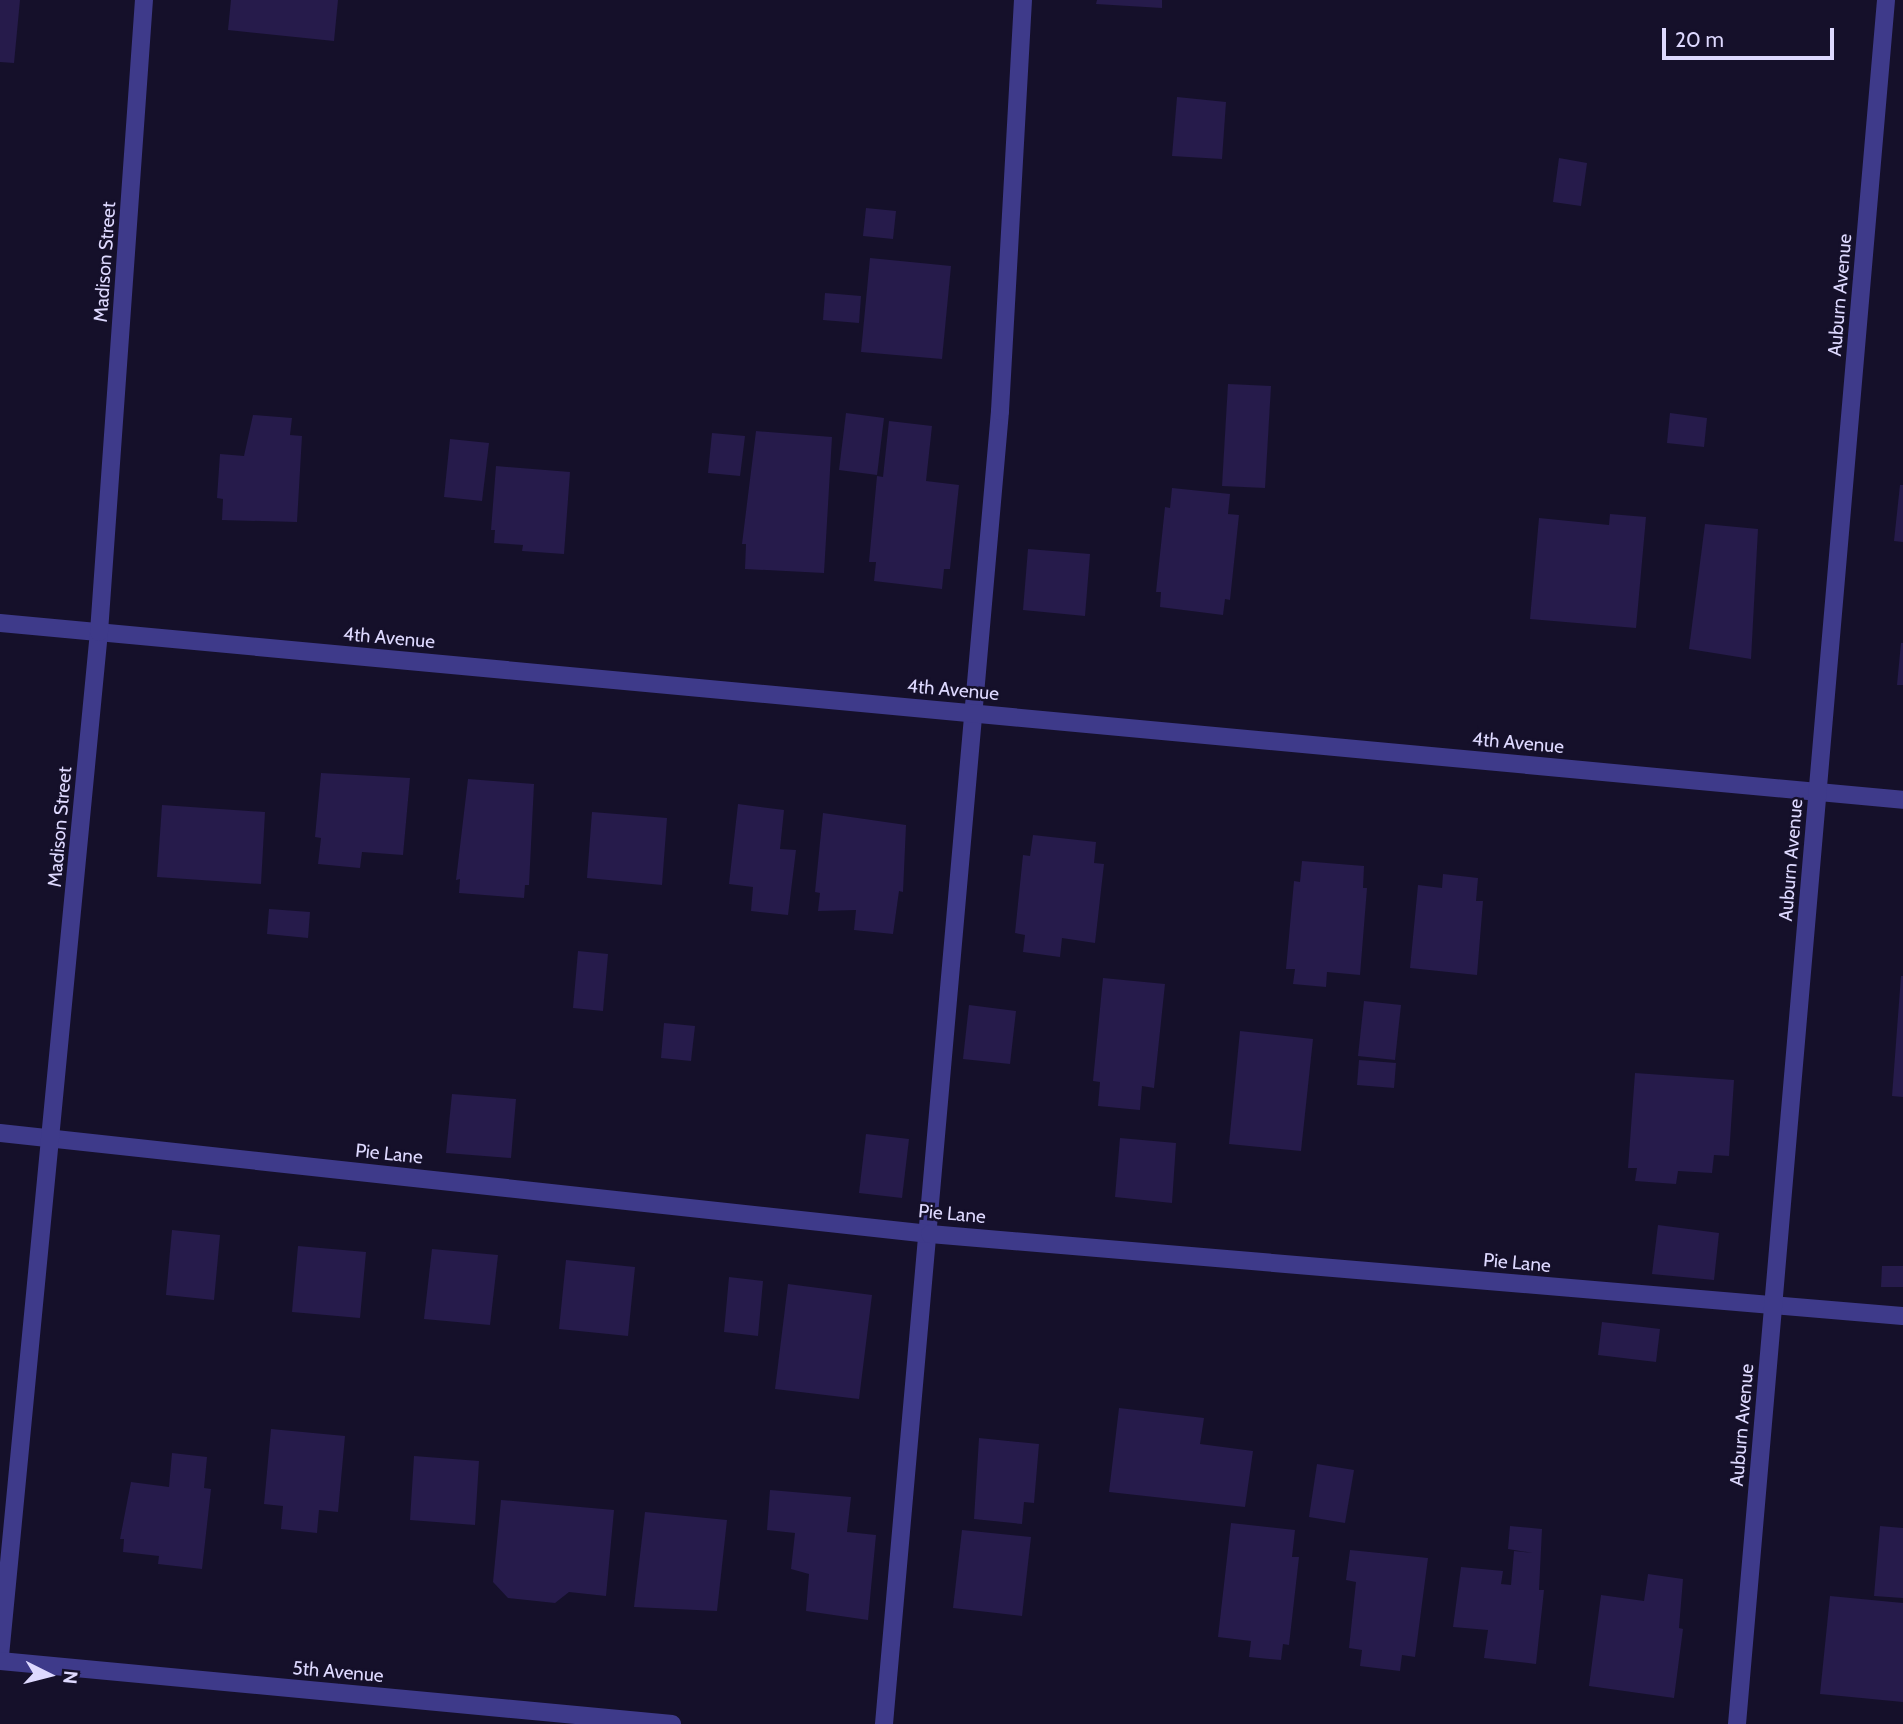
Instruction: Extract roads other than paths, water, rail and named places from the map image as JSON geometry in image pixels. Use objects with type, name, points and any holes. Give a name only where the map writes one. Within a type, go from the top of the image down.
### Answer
[{"type":"street","name":"Madison Street","points":[[0,1656],[99,632],[144,0]]},
{"type":"street","points":[[884,1724],[930,1234],[970,713],[1000,411],[1023,0]]},
{"type":"street","name":"Auburn Avenue","points":[[1737,1724],[1886,0]]},
{"type":"street","name":"4th Avenue","points":[[0,623],[1903,800]]},
{"type":"street","name":"Pie Lane","points":[[0,1133],[930,1234],[1903,1316]]},
{"type":"street","name":"5th Avenue","points":[[0,1661],[672,1724]]}]
